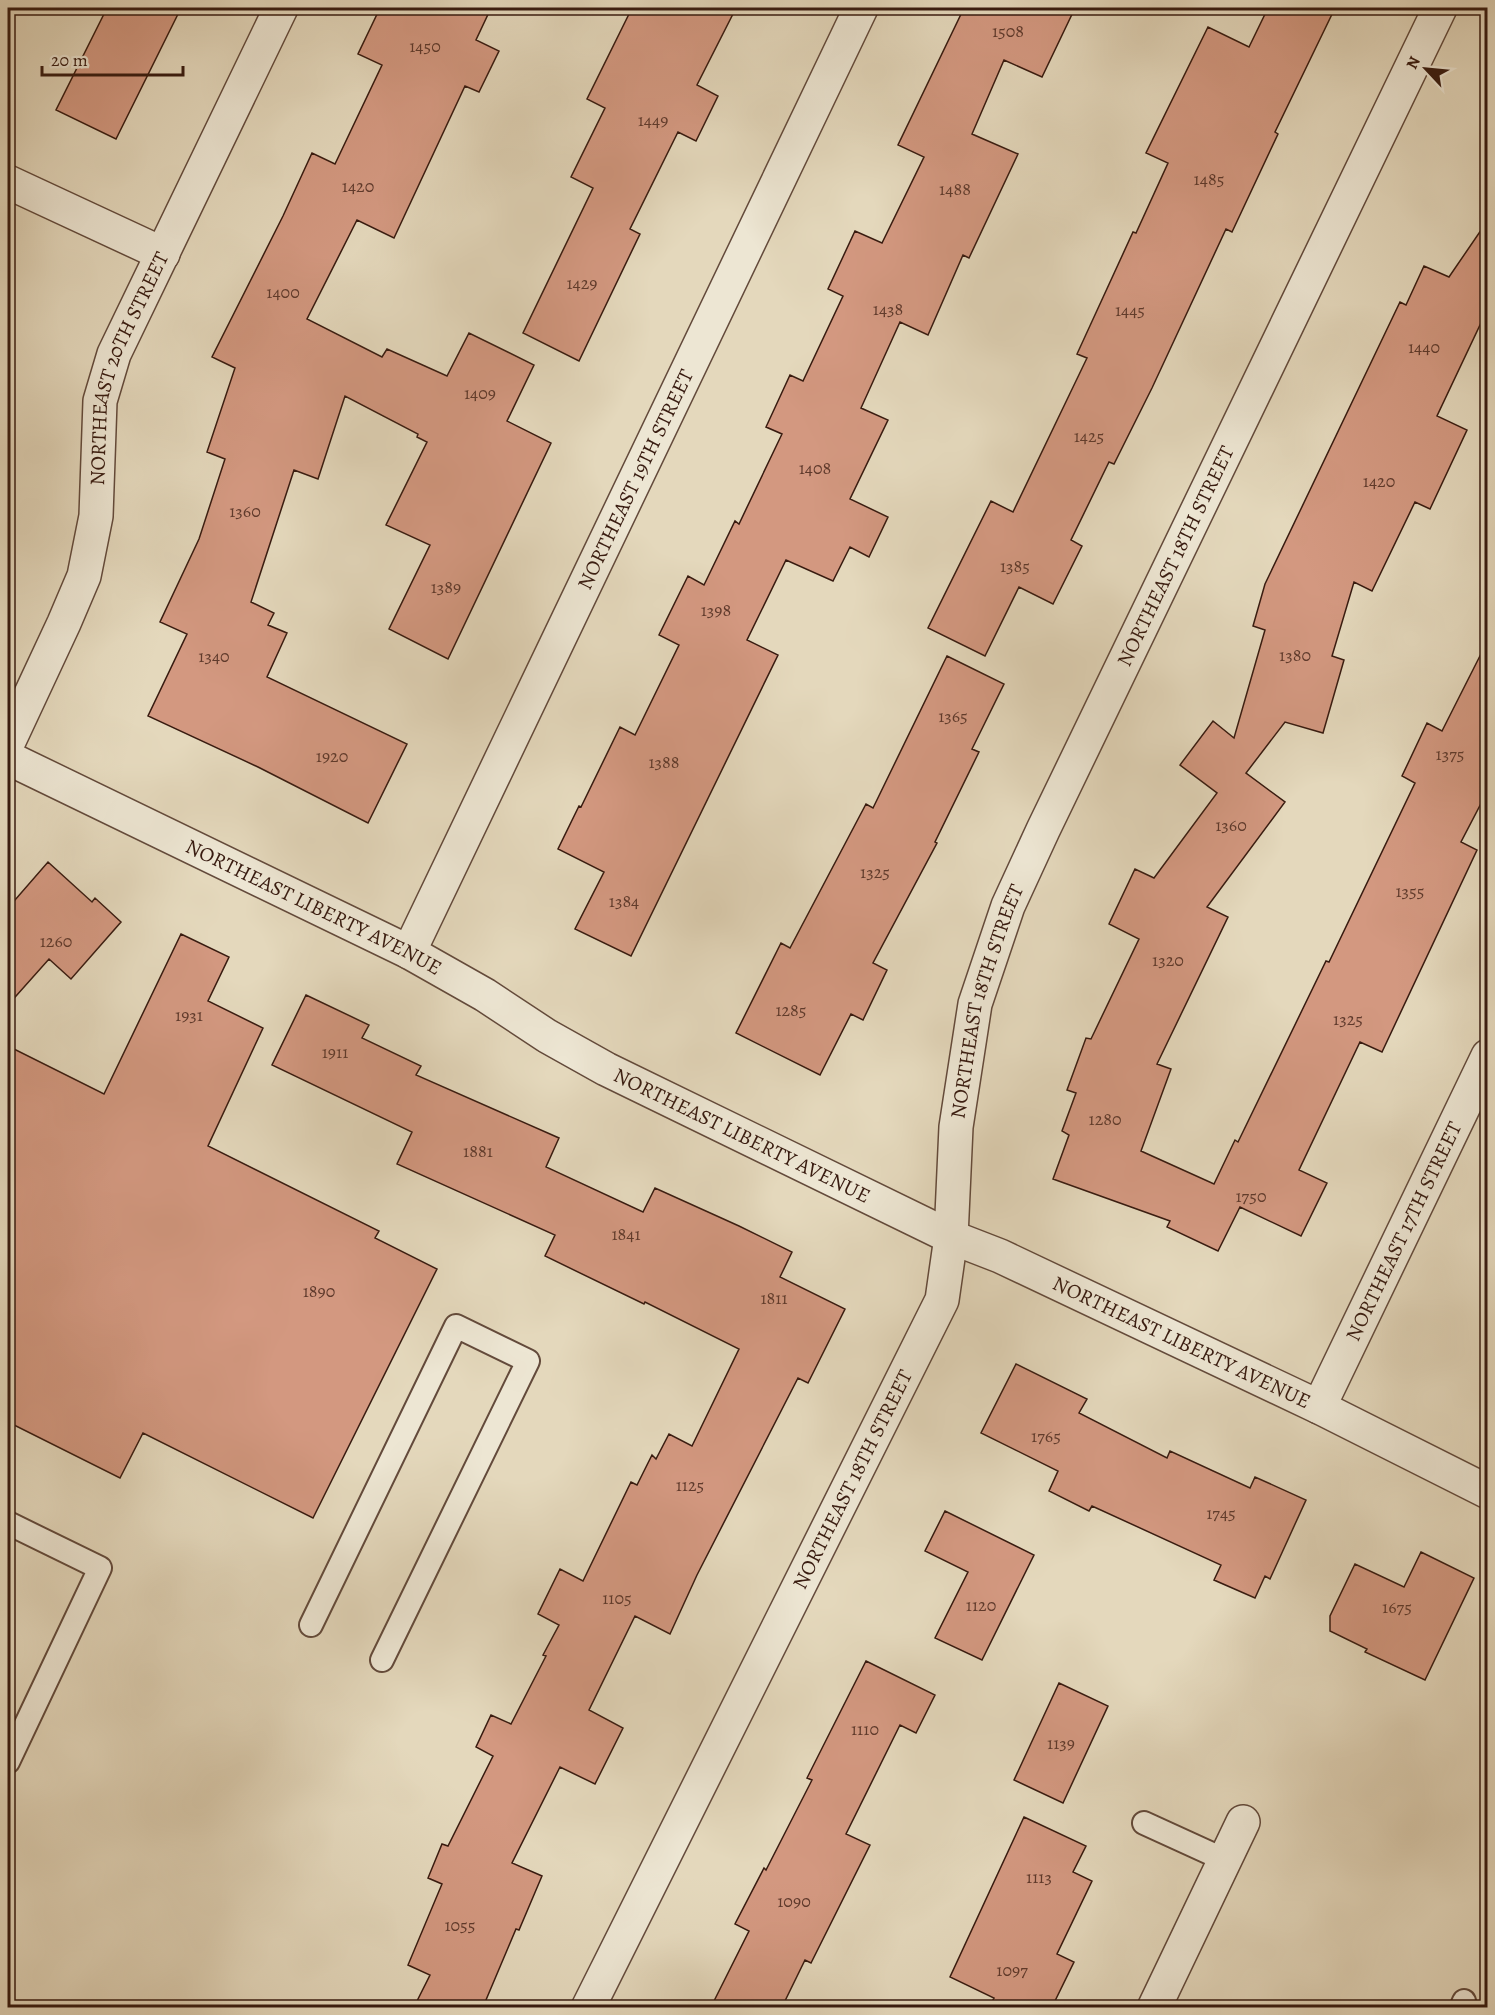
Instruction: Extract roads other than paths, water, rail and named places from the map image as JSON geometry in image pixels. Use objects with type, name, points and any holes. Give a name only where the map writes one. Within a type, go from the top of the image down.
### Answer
[{"type":"street","name":"NORTHEAST 20TH STREET","points":[[8,743],[84,576],[96,516],[100,401],[114,354],[281,8]]},
{"type":"street","name":"NORTHEAST 19TH STREET","points":[[409,952],[861,8]]},
{"type":"street","name":"NORTHEAST 18TH STREET","points":[[588,2007],[942,1300],[951,1237],[956,1126],[975,1005],[1008,906],[1440,8]]},
{"type":"street","points":[[8,182],[162,254]]},
{"type":"street","name":"NORTHEAST LIBERTY AVENUE","points":[[8,758],[409,952],[485,995],[546,1036],[606,1069],[951,1237],[1000,1256],[1318,1407],[1488,1492]]},
{"type":"street","name":"NORTHEAST 17TH STREET","points":[[1318,1407],[1488,1056]]},
{"type":"street","points":[[1154,2007],[1243,1822]]},
{"type":"lane","points":[[310,1625],[456,1326],[528,1360],[382,1660]]},
{"type":"lane","points":[[8,1523],[100,1568],[8,1762]]},
{"type":"lane","points":[[1144,1823],[1225,1860]]}]
